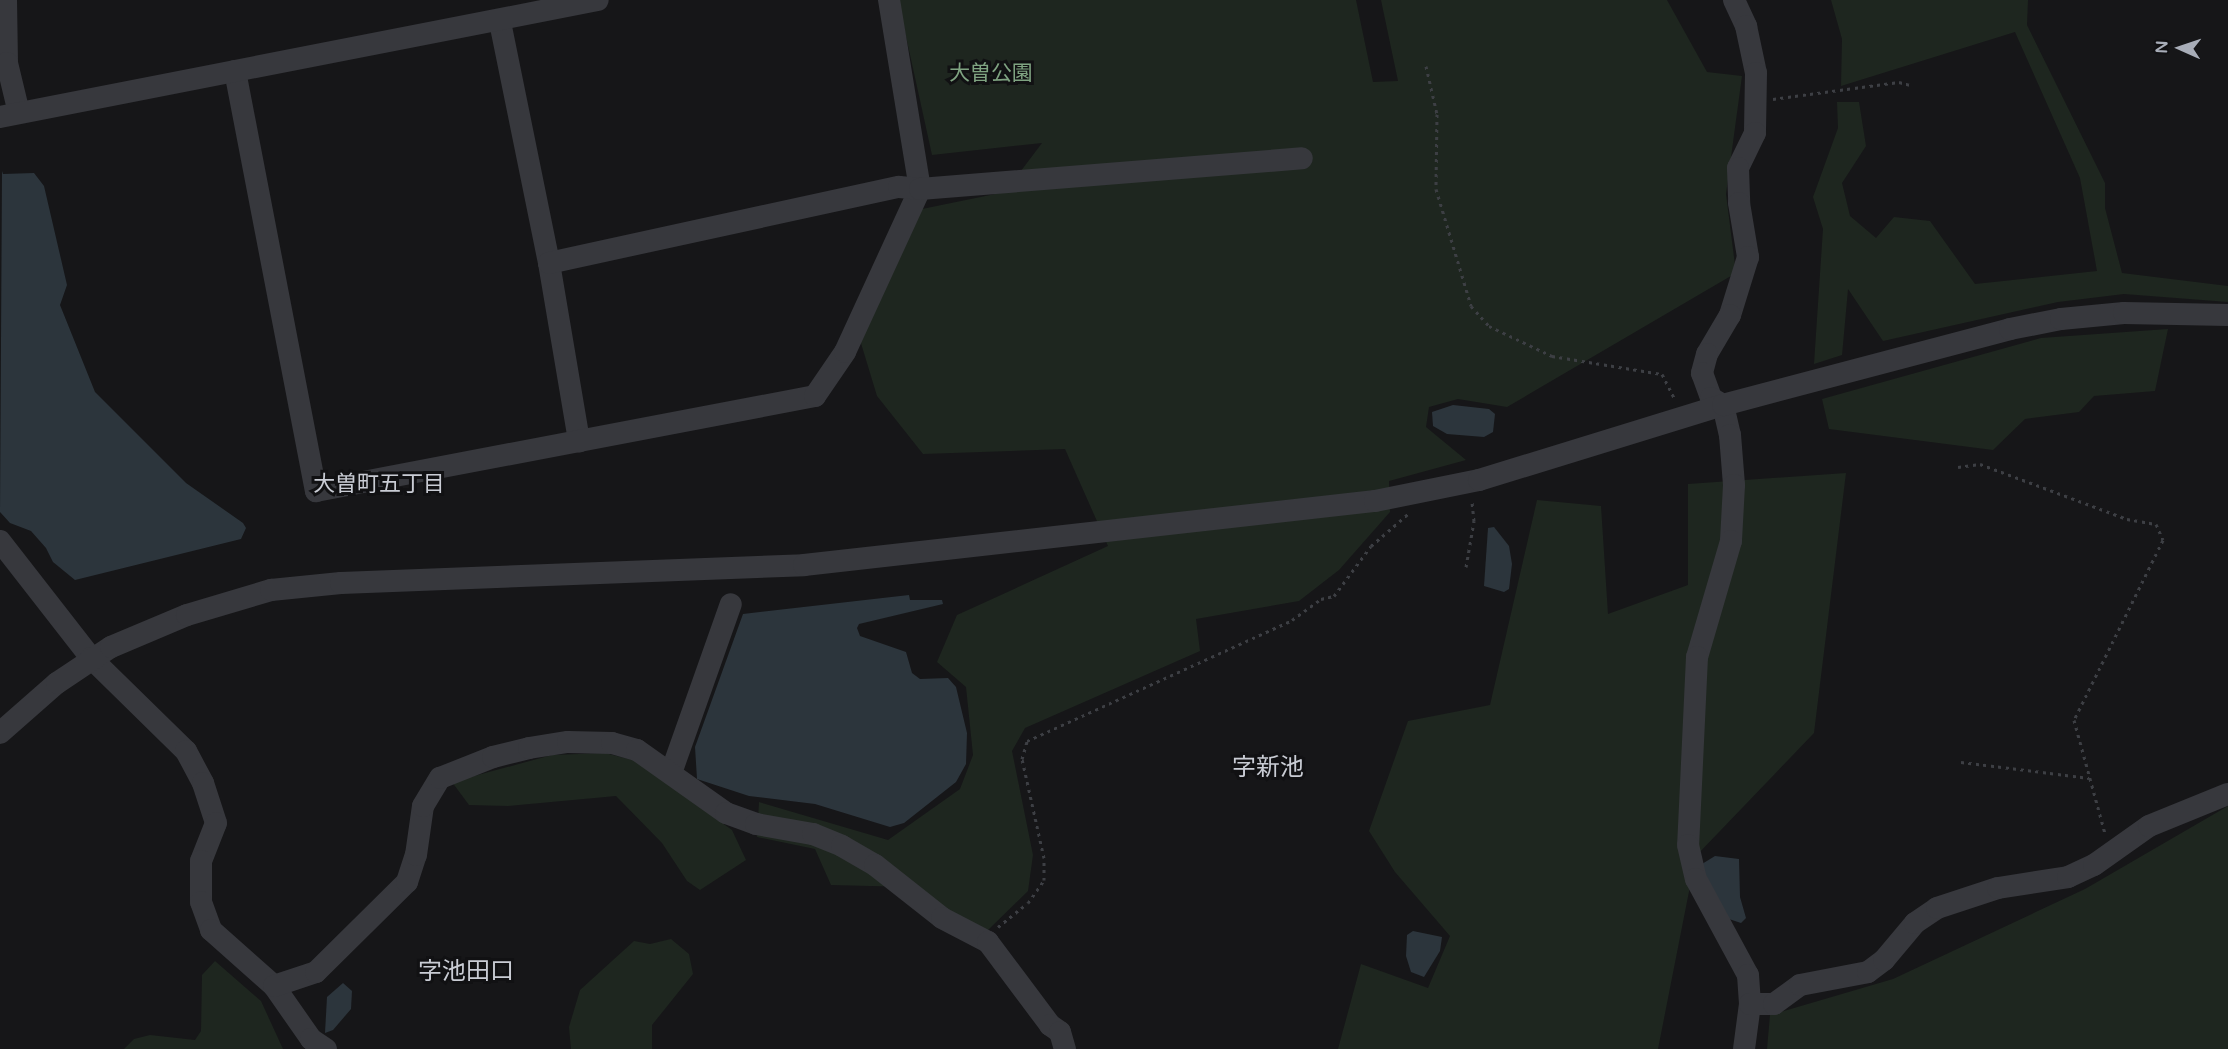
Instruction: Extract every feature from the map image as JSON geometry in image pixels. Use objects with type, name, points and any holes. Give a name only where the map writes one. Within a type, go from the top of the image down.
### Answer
[{"type":"street","points":[[6,0],[9,115],[484,21],[500,22],[598,0]]},
{"type":"street","points":[[235,71],[316,491],[815,396],[845,352],[920,189],[889,0]]},
{"type":"street","points":[[1734,0],[1752,49],[1755,133],[1738,168],[1739,203],[1748,257],[1730,315],[1707,354],[1702,373],[1711,398],[1723,405],[1730,435],[1734,485],[1731,541],[1697,657],[1688,844],[1696,879],[1748,975],[1750,1004],[1744,1049]]},
{"type":"street","points":[[500,22],[549,263],[579,441]]},
{"type":"street","points":[[549,263],[899,187],[920,189],[1302,158]]},
{"type":"street","points":[[0,733],[91,658],[186,615],[271,590],[341,584],[804,564],[1311,509],[1479,480],[1723,405],[1955,342],[2061,319],[2184,312],[2228,315]]},
{"type":"street","points":[[0,541],[91,658],[186,751],[203,783],[216,824],[201,861],[201,902],[211,930],[237,957],[274,986],[311,1039],[326,1049]]},
{"type":"street","points":[[671,773],[731,604]]},
{"type":"street","points":[[274,986],[316,972],[407,882],[416,855],[425,800],[445,776],[493,757],[568,742],[626,746],[671,773],[726,813],[756,824],[813,834],[842,846],[875,865],[942,918],[988,942],[1050,1025],[1060,1032],[1065,1049]]},
{"type":"street","points":[[1750,1004],[1774,1004],[1790,990],[1810,982],[1868,972],[1884,960],[1915,923],[1937,908],[1998,888],[2068,877],[2149,826],[2228,794]]},
{"type":"path","points":[[1426,66],[1437,114],[1436,189],[1471,306],[1489,326],[1552,356],[1662,374],[1684,418]]},
{"type":"path","points":[[1755,101],[1899,82],[1910,85]]},
{"type":"path","points":[[1958,467],[1980,464],[2127,519],[2156,524],[2163,540],[2074,720],[2102,826],[2114,850]]},
{"type":"path","points":[[1461,500],[1472,497],[1474,521],[1466,567]]},
{"type":"path","points":[[988,942],[1007,918],[1038,892],[1044,880],[1044,858],[1022,759],[1027,741],[1292,620],[1321,599],[1334,596],[1371,546],[1412,511]]},
{"type":"path","points":[[1961,762],[2089,778]]},
{"type":"green space","name":"大曽公園","points":[[898,0],[1356,0],[1373,82],[1398,81],[1381,0],[1667,0],[1707,72],[1742,76],[1726,194],[1736,273],[1507,407],[1458,399],[1429,407],[1426,427],[1466,460],[1389,481],[1390,512],[1339,570],[1299,601],[1196,619],[1200,651],[1025,728],[1012,751],[1033,855],[1028,891],[986,932],[910,887],[831,885],[815,849],[757,837],[759,802],[888,840],[960,789],[973,755],[966,687],[937,662],[957,615],[1108,546],[1065,449],[923,454],[877,396],[860,340],[922,209],[1005,192],[1042,143],[932,155]]},
{"type":"green space","points":[[1831,0],[2028,0],[2027,25],[2105,183],[2105,208],[2122,273],[2228,286],[2228,302],[2124,294],[2058,302],[1883,341],[1848,289],[1842,355],[1814,364],[1823,229],[1813,197],[1838,128],[1837,102],[1859,102],[1866,146],[1842,183],[1850,216],[1876,238],[1894,217],[1930,221],[1975,284],[2097,271],[2080,178],[2015,32],[1841,86],[1842,39]]},
{"type":"green space","points":[[2168,329],[2155,391],[2094,396],[2079,412],[2025,419],[1993,450],[1829,429],[1822,399],[2041,338]]},
{"type":"green space","points":[[1846,473],[1814,733],[1696,856],[1658,1049],[1338,1049],[1361,964],[1428,988],[1450,936],[1395,872],[1369,831],[1408,721],[1490,705],[1537,500],[1601,506],[1608,614],[1688,585],[1688,484]]},
{"type":"green space","points":[[605,753],[636,761],[732,830],[746,860],[700,890],[687,881],[662,843],[616,796],[508,806],[469,805],[452,782],[552,755]]},
{"type":"green space","points":[[2228,806],[2228,1049],[1767,1049],[1770,1015],[1893,979],[2085,889]]},
{"type":"green space","points":[[671,939],[689,954],[693,974],[652,1025],[652,1049],[571,1049],[569,1027],[580,990],[634,941],[650,944]]},
{"type":"green space","points":[[215,961],[261,1001],[283,1049],[124,1049],[134,1039],[150,1035],[195,1040],[201,1031],[202,975]]},
{"type":"shaded area","points":[[2,171],[3,174],[34,173],[44,186],[67,285],[60,305],[95,392],[186,483],[243,523],[246,528],[241,539],[75,580],[53,562],[46,548],[31,531],[10,523],[0,512]]},
{"type":"shaded area","points":[[1453,405],[1489,409],[1495,414],[1493,432],[1484,437],[1447,434],[1433,426],[1432,412]]},
{"type":"shaded area","points":[[1494,527],[1509,546],[1512,564],[1509,589],[1504,592],[1484,586],[1488,528]]},
{"type":"shaded area","points":[[909,595],[910,600],[942,600],[943,604],[859,624],[857,628],[860,636],[906,652],[912,673],[920,679],[948,678],[956,687],[967,733],[966,764],[956,782],[904,823],[890,827],[815,804],[749,796],[697,779],[695,747],[743,614]]},
{"type":"shaded area","points":[[1715,856],[1739,859],[1740,897],[1746,918],[1741,923],[1729,919],[1708,890],[1702,864]]},
{"type":"shaded area","points":[[1413,931],[1442,937],[1440,951],[1424,977],[1411,972],[1406,956],[1407,935]]},
{"type":"shaded area","points":[[343,983],[352,991],[351,1009],[333,1030],[325,1033],[327,997]]},
{"type":"district","name":"大曽町五丁目","points":[[379,485]]},
{"type":"district","name":"字新池","points":[[1268,768]]},
{"type":"district","name":"字池田口","points":[[466,972]]}]
